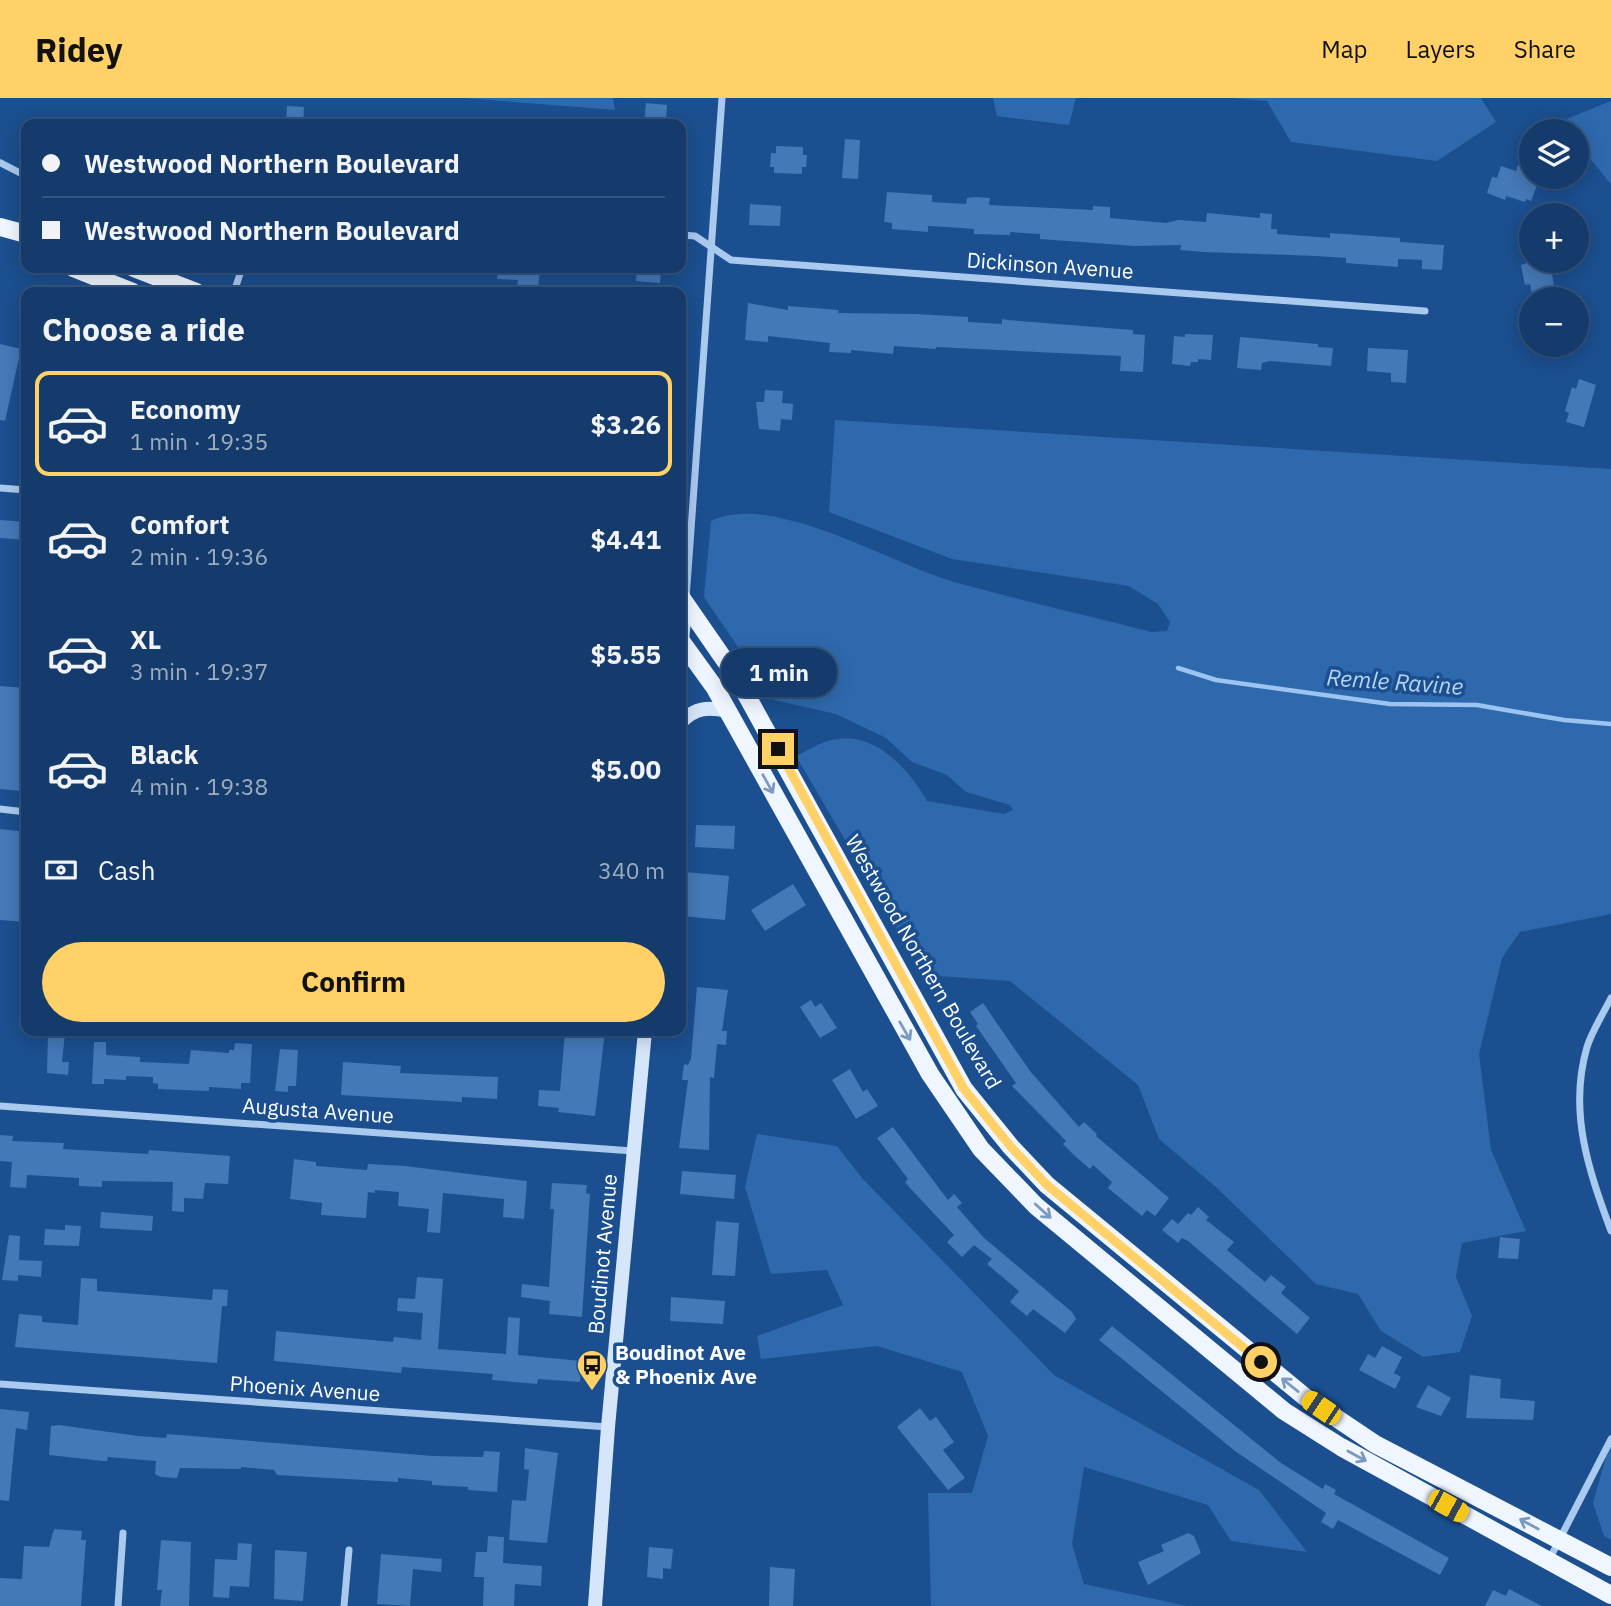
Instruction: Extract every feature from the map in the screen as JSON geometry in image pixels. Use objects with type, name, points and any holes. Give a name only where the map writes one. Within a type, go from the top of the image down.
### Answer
[{"type":"main road","points":[[0,227],[21,235]]},
{"type":"main road","points":[[86,273],[120,287]]},
{"type":"main road","points":[[147,273],[183,287]]},
{"type":"main road","name":"Westwood Northern Boulevard","points":[[686,604],[737,678],[964,1089],[1011,1147],[1047,1185],[1305,1397],[1375,1444],[1611,1567]]},
{"type":"main road","points":[[686,649],[728,711],[930,1074],[981,1149],[1036,1206],[1284,1411],[1341,1447],[1611,1595]]},
{"type":"main road","points":[[871,972],[893,961]]},
{"type":"street","points":[[686,562],[722,98]]},
{"type":"street","points":[[1,163],[21,173]]},
{"type":"street","name":"Dickinson Avenue","points":[[686,235],[695,236],[731,260],[1424,311]]},
{"type":"street","points":[[0,488],[21,490]]},
{"type":"street","points":[[686,718],[695,710],[705,708],[728,711]]},
{"type":"street","points":[[0,809],[21,811]]},
{"type":"street","points":[[1611,998],[1588,1046],[1578,1101],[1585,1158],[1611,1231]]},
{"type":"street","name":"Boudinot Avenue","points":[[595,1606],[608,1427],[645,1036]]},
{"type":"street","name":"Augusta Avenue","points":[[0,1106],[634,1150]]},
{"type":"street","name":"Phoenix Avenue","points":[[0,1384],[608,1427]]},
{"type":"street","points":[[1548,1561],[1611,1439]]},
{"type":"street","points":[[118,1606],[122,1533]]},
{"type":"street","points":[[344,1606],[349,1550]]},
{"type":"shaded area","points":[[465,98],[613,98],[615,110]]},
{"type":"shaded area","points":[[993,98],[1076,98],[1069,125],[997,116]]},
{"type":"shaded area","points":[[1233,98],[1481,98],[1496,122],[1437,161],[1291,142],[1267,101]]},
{"type":"shaded area","points":[[1611,101],[1611,184],[1589,157],[1589,119],[1566,119]]},
{"type":"shaded area","points":[[835,420],[1611,469],[1611,914],[1520,932],[1502,958],[1479,1054],[1491,1150],[1526,1231],[1462,1243],[1456,1277],[1472,1316],[1460,1352],[1423,1357],[1381,1331],[1358,1294],[1316,1284],[1217,1188],[1159,1139],[1138,1085],[1010,981],[924,975],[796,756],[832,740],[847,738],[862,741],[876,746],[900,765],[927,801],[1004,814],[1013,810],[1010,805],[966,792],[947,775],[912,762],[886,738],[836,714],[774,700],[704,597],[711,521],[736,514],[766,515],[798,522],[928,573],[978,589],[1151,632],[1167,631],[1170,622],[1158,604],[1129,586],[952,559],[829,512]]},
{"type":"shaded area","points":[[757,1134],[837,1146],[862,1178],[1054,1375],[1259,1490],[1307,1552],[1231,1541],[1208,1505],[1084,1467],[1072,1544],[1084,1584],[1187,1606],[931,1606],[928,1493],[972,1493],[988,1436],[962,1372],[877,1346],[761,1359],[757,1336],[843,1305],[827,1270],[771,1274],[745,1187]]},
{"type":"shaded area","points":[[1611,1439],[1611,1540],[1604,1536],[1593,1503]]},
{"type":"building","points":[[646,103],[667,105],[666,119],[644,119]]},
{"type":"building","points":[[287,106],[304,107],[303,119],[286,119]]},
{"type":"building","points":[[845,139],[860,140],[858,179],[842,178]]},
{"type":"building","points":[[776,146],[803,147],[803,155],[807,155],[802,174],[774,173],[774,167],[770,167],[771,153],[776,153]]},
{"type":"building","points":[[1519,165],[1519,189],[1536,189],[1531,201],[1526,199],[1525,202],[1506,196],[1505,200],[1487,193],[1492,177],[1497,178],[1501,166],[1516,171]]},
{"type":"building","points":[[887,192],[932,195],[932,202],[966,204],[967,198],[976,197],[990,198],[989,205],[1093,210],[1093,206],[1110,207],[1110,218],[1166,223],[1178,220],[1206,222],[1207,213],[1260,218],[1260,213],[1272,214],[1271,229],[1277,229],[1277,234],[1330,238],[1330,233],[1400,238],[1400,242],[1444,245],[1442,270],[1422,269],[1422,260],[1398,259],[1398,267],[1346,263],[1346,258],[1180,250],[1181,245],[1135,246],[1040,239],[1040,234],[974,234],[974,229],[928,226],[928,232],[892,229],[892,223],[884,222]]},
{"type":"building","points":[[750,204],[781,206],[780,226],[749,225]]},
{"type":"building","points":[[498,273],[540,273],[538,287],[517,287],[518,280],[497,279]]},
{"type":"building","points":[[637,273],[661,273],[660,283],[636,281]]},
{"type":"building","points":[[1523,273],[1552,273],[1554,287],[1525,285]]},
{"type":"building","points":[[748,303],[788,310],[788,306],[839,310],[838,313],[917,314],[968,317],[968,322],[1002,324],[1002,319],[1133,330],[1133,334],[1145,335],[1143,372],[1120,371],[1121,356],[894,346],[893,354],[851,350],[851,353],[829,352],[830,343],[768,336],[768,342],[745,340]]},
{"type":"building","points":[[1185,334],[1213,335],[1211,360],[1198,359],[1198,362],[1191,362],[1190,366],[1172,364],[1174,336],[1185,337]]},
{"type":"building","points":[[1240,337],[1318,344],[1318,347],[1333,348],[1331,366],[1270,361],[1262,363],[1261,370],[1237,368]]},
{"type":"building","points":[[0,344],[21,349],[5,421],[0,420]]},
{"type":"building","points":[[1368,348],[1408,350],[1406,383],[1391,382],[1391,373],[1367,371]]},
{"type":"building","points":[[1579,379],[1596,385],[1584,427],[1566,422],[1569,413],[1565,411],[1572,387],[1576,389]]},
{"type":"building","points":[[765,390],[783,391],[782,403],[793,404],[792,420],[781,419],[780,431],[759,429],[756,402],[764,402]]},
{"type":"building","points":[[0,520],[21,522],[21,540],[0,538]]},
{"type":"building","points":[[0,686],[21,688],[21,791],[0,789]]},
{"type":"building","points":[[696,825],[735,826],[734,849],[695,847]]},
{"type":"building","points":[[0,829],[21,831],[21,922],[0,920]]},
{"type":"building","points":[[686,872],[729,876],[725,920],[686,916]]},
{"type":"building","points":[[793,884],[806,905],[765,931],[751,910]]},
{"type":"building","points":[[697,987],[728,990],[722,1031],[727,1031],[726,1045],[717,1044],[714,1078],[710,1077],[709,1150],[679,1148],[688,1080],[682,1080],[684,1064],[688,1065],[691,1059]]},
{"type":"building","points":[[811,1000],[815,1007],[821,1003],[837,1028],[820,1038],[800,1007]]},
{"type":"building","points":[[983,1003],[1030,1071],[1079,1127],[1084,1122],[1096,1136],[1169,1198],[1155,1216],[1147,1210],[1142,1216],[1108,1188],[1112,1182],[1093,1165],[1090,1169],[1074,1155],[1063,1144],[1066,1141],[1012,1086],[1016,1083],[976,1026],[978,1024],[970,1012]]},
{"type":"building","points":[[48,1036],[65,1036],[62,1062],[69,1062],[68,1075],[47,1073]]},
{"type":"building","points":[[565,1036],[604,1036],[595,1116],[558,1112],[559,1108],[538,1106],[539,1090],[560,1091]]},
{"type":"building","points":[[94,1042],[106,1042],[106,1055],[140,1057],[140,1062],[189,1064],[191,1050],[229,1053],[229,1050],[234,1050],[235,1043],[252,1044],[250,1083],[241,1083],[241,1089],[158,1089],[158,1084],[153,1083],[153,1077],[126,1076],[126,1080],[104,1079],[104,1084],[92,1084]]},
{"type":"building","points":[[280,1049],[298,1050],[296,1086],[288,1086],[288,1092],[275,1091]]},
{"type":"building","points":[[343,1062],[401,1066],[400,1073],[498,1077],[497,1099],[462,1097],[462,1102],[341,1095]]},
{"type":"building","points":[[850,1069],[863,1092],[867,1089],[878,1106],[856,1119],[832,1080]]},
{"type":"building","points":[[893,1127],[948,1200],[954,1194],[962,1203],[957,1207],[983,1237],[1072,1312],[1076,1319],[1065,1333],[1033,1309],[1027,1316],[1010,1302],[1019,1291],[987,1264],[992,1259],[974,1245],[962,1257],[947,1242],[954,1235],[905,1182],[908,1179],[877,1138]]},
{"type":"building","points":[[0,1135],[13,1136],[12,1141],[64,1143],[63,1149],[148,1154],[149,1150],[230,1156],[228,1184],[205,1183],[203,1199],[184,1198],[184,1212],[172,1211],[173,1182],[102,1181],[102,1187],[79,1186],[79,1178],[27,1175],[26,1188],[10,1187],[12,1162],[0,1161]]},
{"type":"building","points":[[294,1159],[316,1162],[316,1166],[367,1170],[368,1164],[405,1166],[527,1181],[524,1219],[503,1217],[504,1199],[443,1193],[440,1233],[427,1232],[429,1209],[398,1206],[399,1192],[375,1190],[375,1193],[368,1192],[366,1218],[321,1215],[322,1203],[290,1199]]},
{"type":"building","points":[[682,1171],[736,1175],[734,1199],[680,1194]]},
{"type":"building","points":[[552,1183],[587,1185],[586,1193],[590,1194],[582,1317],[549,1314],[550,1301],[521,1297],[522,1284],[549,1287],[554,1209],[550,1209]]},
{"type":"building","points":[[1198,1207],[1209,1217],[1206,1220],[1234,1242],[1227,1250],[1265,1282],[1271,1275],[1286,1287],[1281,1293],[1310,1318],[1297,1334],[1188,1241],[1182,1238],[1178,1243],[1162,1230],[1172,1219],[1178,1224]]},
{"type":"building","points":[[101,1212],[153,1216],[152,1231],[100,1228]]},
{"type":"building","points":[[716,1221],[739,1223],[735,1276],[712,1275]]},
{"type":"building","points":[[65,1225],[81,1226],[79,1246],[44,1245],[45,1229],[65,1230]]},
{"type":"building","points":[[9,1235],[20,1236],[19,1260],[42,1261],[41,1277],[18,1275],[18,1281],[2,1280]]},
{"type":"building","points":[[1500,1237],[1520,1239],[1518,1259],[1498,1258]]},
{"type":"building","points":[[417,1277],[443,1279],[438,1349],[506,1354],[508,1317],[520,1318],[518,1355],[581,1361],[580,1382],[538,1379],[537,1384],[492,1380],[493,1374],[402,1367],[401,1373],[274,1361],[276,1331],[393,1342],[394,1337],[421,1340],[423,1313],[397,1311],[398,1298],[415,1299]]},
{"type":"building","points":[[81,1278],[97,1279],[97,1291],[212,1300],[213,1289],[228,1290],[227,1306],[222,1306],[217,1363],[15,1347],[19,1314],[42,1316],[42,1322],[78,1325]]},
{"type":"building","points":[[671,1297],[725,1301],[723,1324],[670,1321]]},
{"type":"building","points":[[1112,1326],[1281,1463],[1323,1489],[1325,1484],[1336,1490],[1334,1494],[1449,1558],[1440,1575],[1338,1520],[1333,1529],[1321,1522],[1326,1513],[1235,1451],[1099,1340]]},
{"type":"building","points":[[1382,1346],[1402,1357],[1394,1373],[1401,1377],[1395,1389],[1359,1370],[1368,1354],[1375,1358]]},
{"type":"building","points":[[1470,1375],[1501,1379],[1500,1398],[1535,1401],[1533,1420],[1466,1418]]},
{"type":"building","points":[[1428,1385],[1451,1398],[1441,1416],[1416,1407]]},
{"type":"building","points":[[920,1408],[930,1421],[936,1417],[954,1442],[943,1450],[965,1478],[948,1490],[897,1427]]},
{"type":"building","points":[[0,1409],[29,1412],[27,1430],[16,1428],[9,1501],[0,1500]]},
{"type":"building","points":[[51,1426],[138,1436],[166,1438],[167,1434],[433,1456],[483,1457],[484,1451],[500,1452],[497,1492],[432,1485],[432,1481],[398,1478],[398,1482],[277,1475],[274,1470],[241,1467],[180,1468],[177,1478],[161,1477],[155,1474],[156,1461],[108,1457],[107,1461],[103,1461],[49,1455]]},
{"type":"building","points":[[525,1448],[558,1453],[547,1543],[509,1540],[512,1500],[526,1501],[529,1470],[524,1469]]},
{"type":"building","points":[[54,1529],[82,1531],[81,1540],[86,1540],[81,1606],[0,1606],[0,1578],[22,1579],[24,1546],[49,1547]]},
{"type":"building","points":[[1188,1533],[1194,1536],[1201,1553],[1148,1585],[1138,1562],[1164,1551],[1161,1545]]},
{"type":"building","points":[[488,1536],[504,1537],[503,1563],[542,1566],[541,1586],[515,1584],[514,1606],[483,1606],[484,1577],[474,1577],[476,1552],[487,1552]]},
{"type":"building","points":[[161,1540],[191,1542],[189,1606],[160,1606],[162,1590],[157,1590]]},
{"type":"building","points":[[238,1543],[252,1544],[249,1587],[230,1586],[229,1598],[213,1597],[215,1559],[237,1560]]},
{"type":"building","points":[[649,1547],[673,1549],[671,1569],[663,1568],[663,1579],[647,1577]]},
{"type":"building","points":[[275,1550],[307,1552],[303,1601],[274,1599]]},
{"type":"building","points":[[381,1554],[442,1559],[441,1572],[413,1569],[410,1606],[377,1604]]},
{"type":"building","points":[[770,1567],[795,1569],[793,1606],[769,1606]]},
{"type":"building","points":[[1509,1589],[1542,1606],[1485,1606],[1493,1590],[1506,1596]]},
{"type":"waterway","name":"Remle Ravine","points":[[1178,668],[1216,680],[1390,704],[1477,705],[1564,720],[1611,724]]},
{"type":"place","name":"Boudinot Ave & Phoenix Ave","points":[[592,1392]]},
{"type":"route","points":[[778,749],[964,1089],[1011,1147],[1047,1185],[1261,1362]]}]
